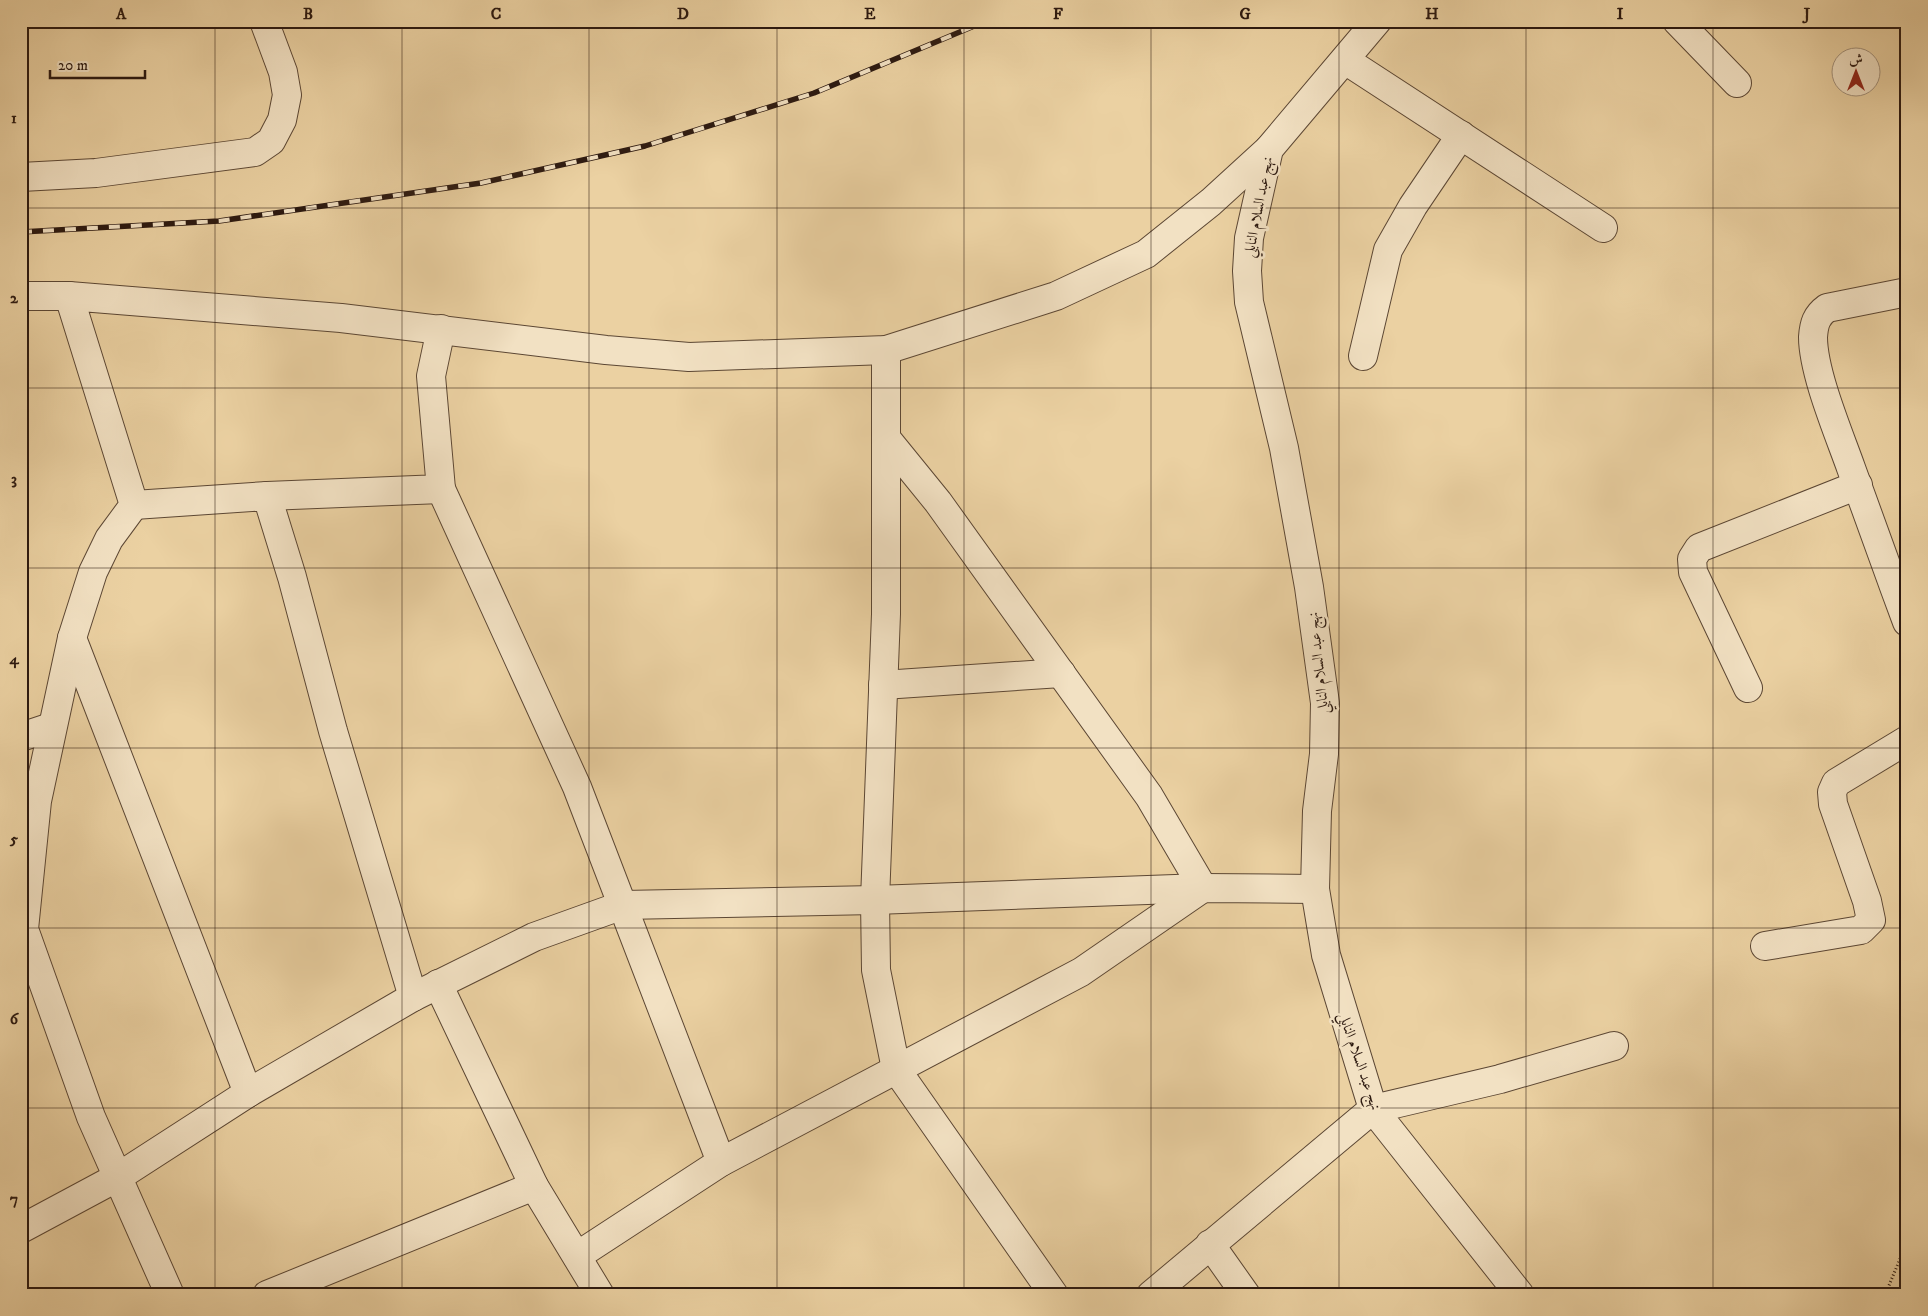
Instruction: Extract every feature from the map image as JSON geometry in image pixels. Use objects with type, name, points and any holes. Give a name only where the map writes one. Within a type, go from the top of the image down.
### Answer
[{"type":"street","points":[[21,177],[96,173],[255,152],[271,140],[282,120],[287,95],[283,72],[264,21]]},
{"type":"street","name":"نهج عبد السلام النابلي","points":[[1377,21],[1269,149],[1249,238],[1247,270],[1249,302],[1289,475],[1309,587],[1325,704],[1324,754],[1317,811],[1315,889],[1326,954],[1373,1109],[1520,1295]]},
{"type":"street","points":[[1677,21],[1738,83]]},
{"type":"street","points":[[1345,60],[1603,228]]},
{"type":"street","points":[[1363,356],[1388,250],[1413,206],[1461,135]]},
{"type":"street","points":[[21,296],[69,296],[341,318],[606,350],[689,357],[886,350],[1056,296],[1146,254],[1211,202],[1269,149]]},
{"type":"street","points":[[1907,292],[1827,308],[1818,314],[1814,322],[1815,357],[1833,418],[1907,622]]},
{"type":"street","points":[[69,296],[134,505]]},
{"type":"street","points":[[441,329],[431,376],[441,489],[577,788],[721,1162]]},
{"type":"street","points":[[886,350],[886,614],[875,900],[876,970],[896,1069],[1054,1295]]},
{"type":"street","points":[[886,438],[938,502],[1149,796],[1203,888]]},
{"type":"street","points":[[1748,688],[1693,572],[1692,559],[1699,548],[1858,485]]},
{"type":"street","points":[[170,1295],[91,1117],[23,931],[25,865],[51,727],[72,638],[93,572],[109,539],[134,505],[267,496],[441,489]]},
{"type":"street","points":[[267,496],[292,577],[332,732],[413,997]]},
{"type":"street","points":[[72,638],[248,1093]]},
{"type":"street","points":[[883,685],[1061,673]]},
{"type":"street","points":[[21,736],[51,727]]},
{"type":"street","points":[[1765,946],[1861,930],[1871,920],[1868,901],[1834,804],[1832,792],[1836,783],[1907,740]]},
{"type":"street","points":[[577,1256],[721,1162],[1081,972],[1203,888]]},
{"type":"street","points":[[21,1229],[118,1176],[248,1093],[413,997],[534,937],[623,905],[875,900],[1203,888],[1315,889]]},
{"type":"street","points":[[438,984],[534,1186],[600,1295]]},
{"type":"street","points":[[1152,1295],[1210,1244],[1373,1109],[1500,1079],[1614,1046]]},
{"type":"street","points":[[267,1295],[534,1186]]},
{"type":"street","points":[[1210,1244],[1246,1295]]},
{"type":"path","points":[[1885,1295],[1907,1242]]},
{"type":"railway","points":[[21,232],[219,221],[481,183],[645,146],[814,93],[986,21]]}]
